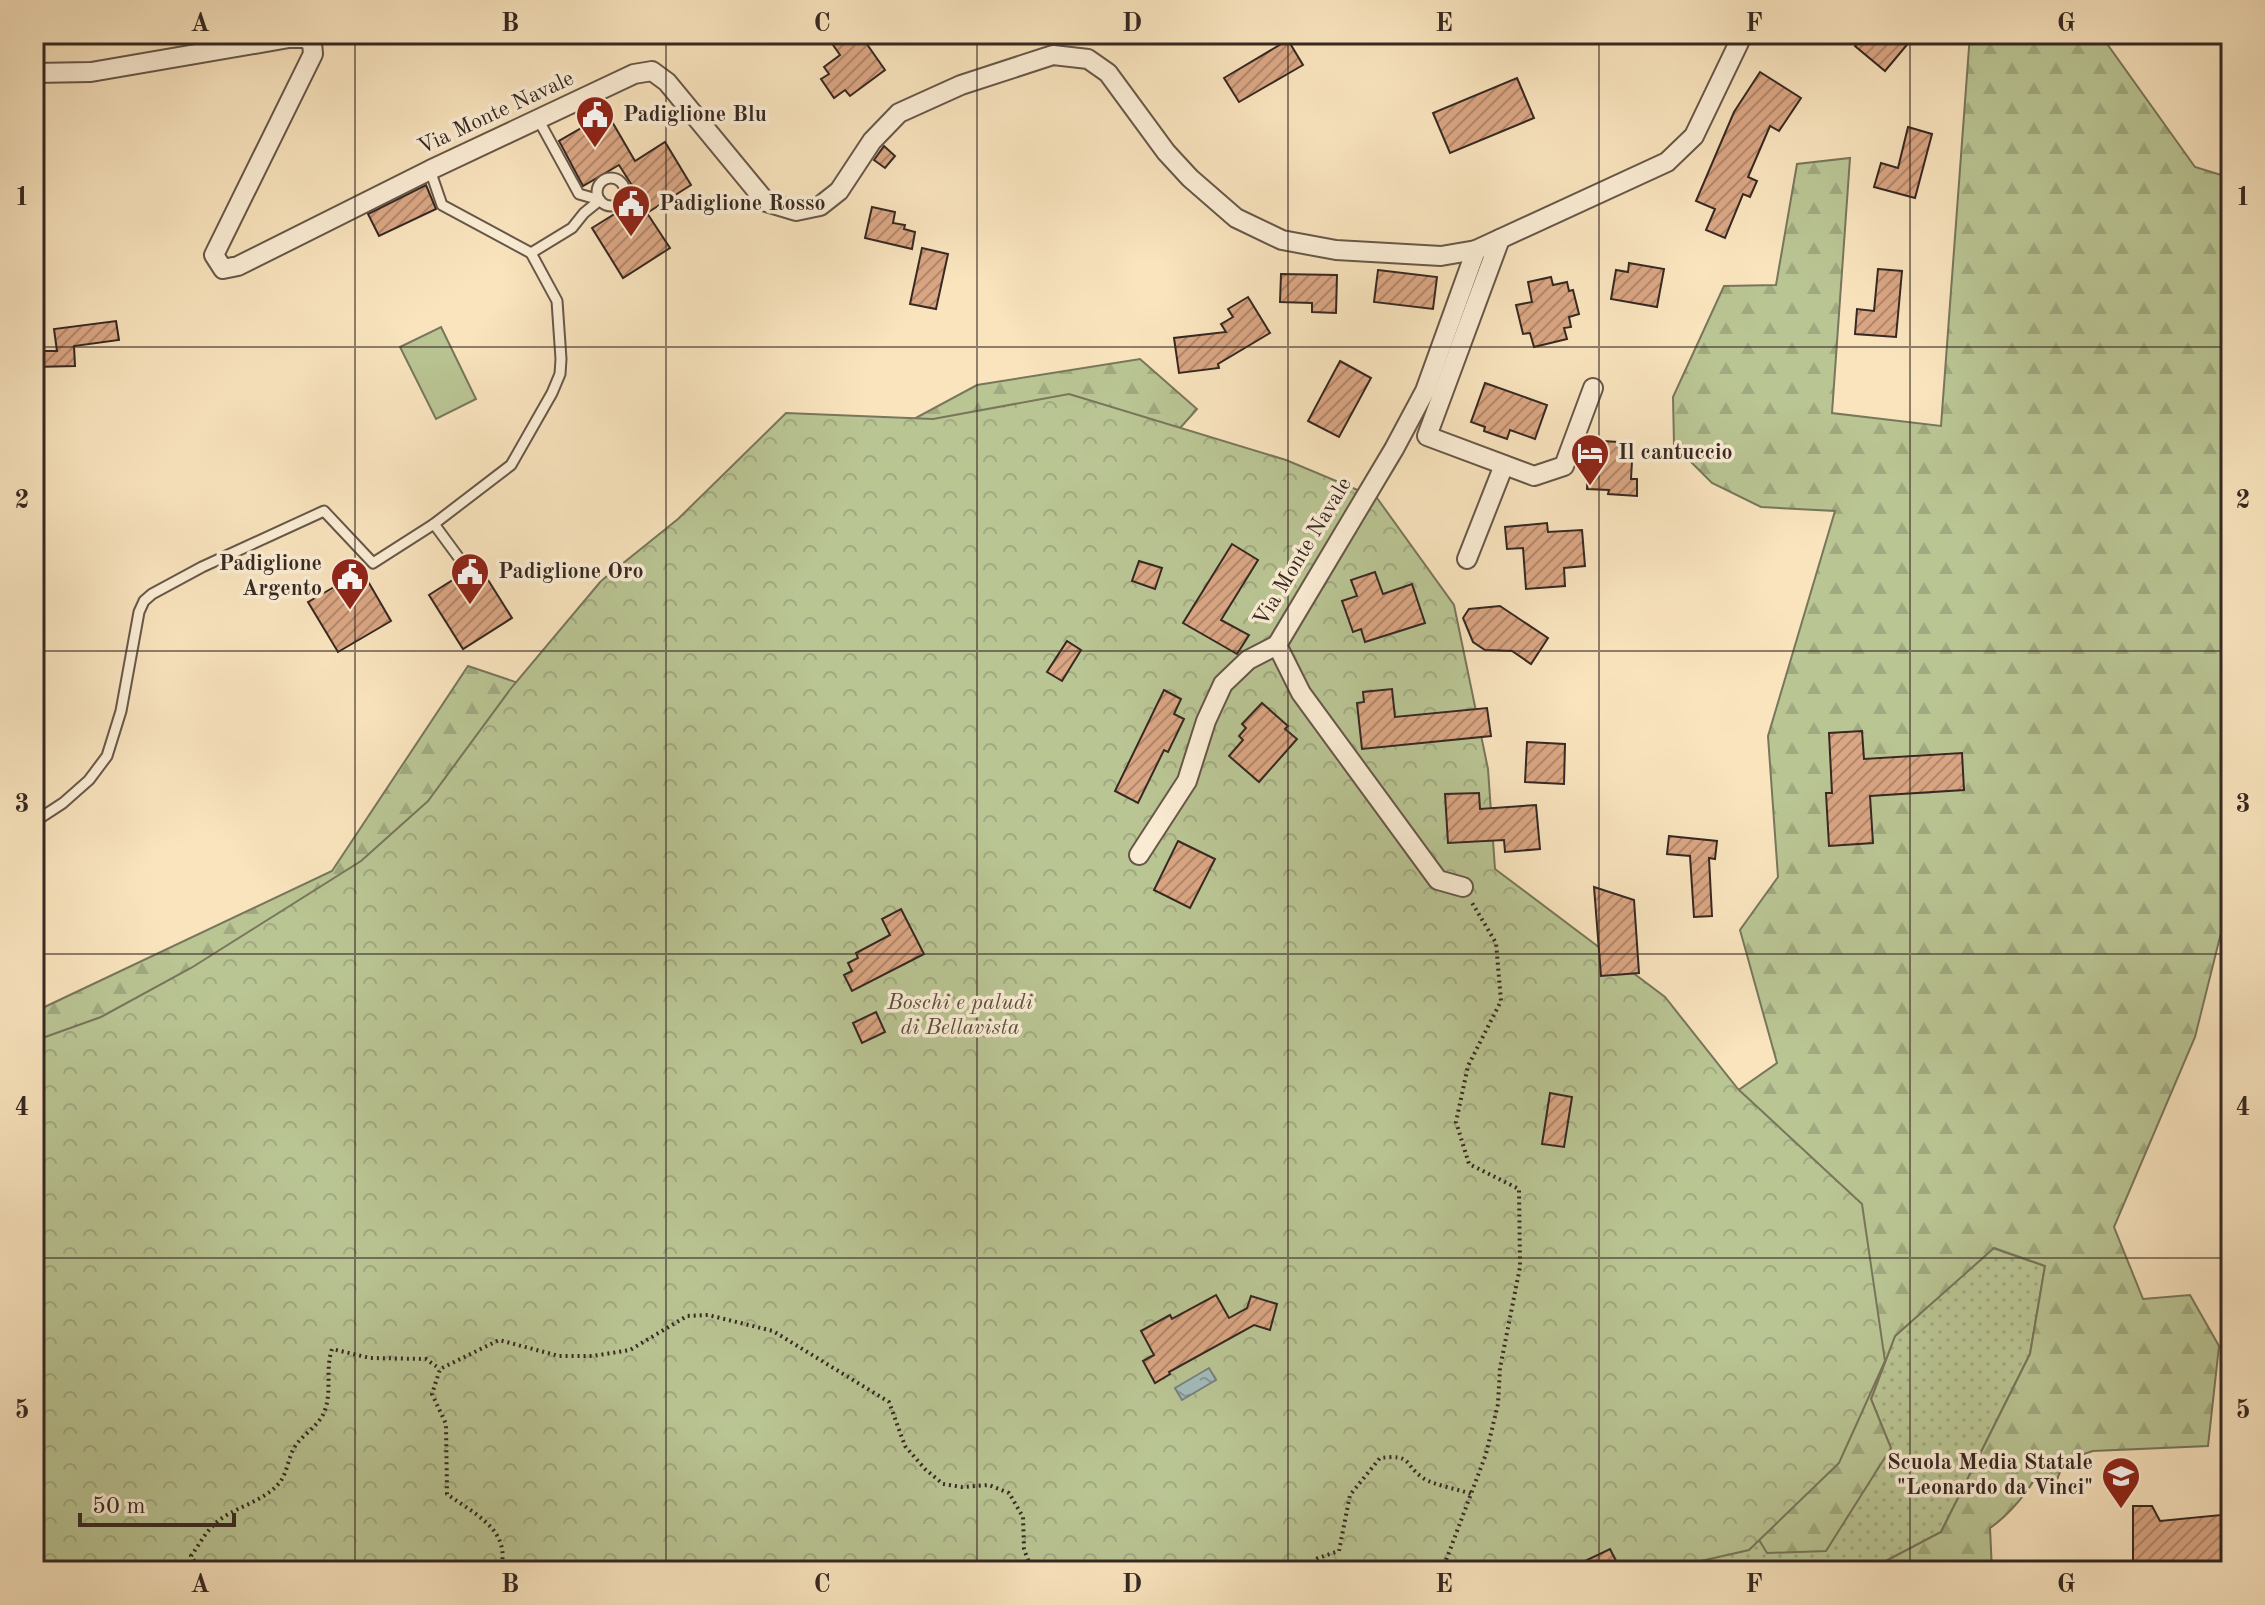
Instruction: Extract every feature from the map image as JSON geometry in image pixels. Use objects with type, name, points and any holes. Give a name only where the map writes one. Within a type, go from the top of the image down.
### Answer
[{"type":"street","name":"Via Monte Navale","points":[[34,73],[91,72],[289,38],[305,38],[312,43],[313,54],[214,255],[223,269],[238,266],[430,170],[634,74],[652,71],[667,82],[766,202],[796,211],[820,206],[839,191],[872,141],[899,113],[961,85],[1053,55],[1088,59],[1108,73],[1166,152],[1190,178],[1236,218],[1282,240],[1336,250],[1441,256],[1476,250],[1667,162],[1694,136],[1743,34]]},
{"type":"street","points":[[1500,239],[1427,436],[1534,476],[1564,466],[1593,388]]},
{"type":"street","name":"Via Monte Navale","points":[[1139,855],[1187,781],[1206,721],[1223,684],[1248,660],[1277,645],[1394,449],[1425,391],[1476,250]]},
{"type":"street","points":[[1467,559],[1504,465]]},
{"type":"street","points":[[1277,645],[1301,693],[1438,880],[1463,887]]},
{"type":"lane","points":[[531,253],[572,228],[600,200],[579,194],[538,119]]},
{"type":"lane","points":[[34,822],[63,803],[89,780],[107,756],[121,711],[139,612],[152,594],[202,567],[324,511],[373,563],[434,524],[511,465],[560,374],[557,301],[531,253],[442,205],[430,170]]},
{"type":"lane","points":[[434,524],[459,558]]},
{"type":"path","points":[[1442,1571],[1486,1454],[1498,1404],[1500,1368],[1520,1267],[1519,1189],[1469,1164],[1456,1122],[1468,1066],[1501,1001],[1496,943],[1463,887]]},
{"type":"path","points":[[500,1571],[503,1560],[498,1534],[486,1520],[447,1494],[446,1424],[432,1394],[440,1369],[499,1340],[559,1356],[593,1356],[630,1350],[687,1316],[708,1315],[773,1331],[889,1402],[905,1446],[943,1484],[962,1487],[989,1485],[1009,1493],[1023,1517],[1024,1549],[1032,1571]]},
{"type":"path","points":[[201,1571],[191,1556],[204,1537],[217,1522],[262,1497],[280,1482],[295,1447],[313,1430],[325,1412],[329,1389],[327,1364],[332,1349],[370,1358],[426,1359],[440,1369]]},
{"type":"path","points":[[1303,1571],[1318,1558],[1339,1551],[1350,1495],[1380,1458],[1397,1456],[1411,1464],[1423,1478],[1471,1494]]},
{"type":"path","points":[[1065,1571],[1072,1565],[1092,1562],[1144,1571]]},
{"type":"green space","name":"Boschi e paludi di Bellavista","points":[[1970,34],[2100,34],[2195,167],[2231,178],[2231,893],[2195,1037],[2114,1227],[2143,1299],[2190,1295],[2219,1346],[2208,1446],[2093,1451],[2070,1461],[2057,1480],[2034,1480],[2014,1506],[1990,1528],[1992,1571],[1867,1571],[1941,1532],[2030,1354],[2045,1266],[1994,1248],[1895,1336],[1871,1399],[1891,1448],[1826,1551],[1767,1553],[1747,1520],[1669,1554],[1665,1571],[34,1571],[34,1012],[332,871],[468,666],[631,721],[804,478],[977,385],[1140,359],[1197,409],[1123,492],[1707,1112],[1777,1063],[1740,930],[1778,877],[1768,736],[1835,511],[1761,507],[1712,483],[1674,445],[1673,397],[1724,286],[1776,285],[1797,164],[1850,158],[1832,413],[1941,426]]},
{"type":"green space","points":[[441,327],[476,399],[436,419],[400,347]]},
{"type":"green space","name":"Boschi e paludi di Bellavista","points":[[1069,394],[1286,460],[1377,498],[1454,605],[1488,769],[1495,869],[1665,997],[1738,1089],[1862,1204],[1885,1361],[1839,1463],[1749,1550],[1657,1571],[34,1571],[34,1041],[101,1017],[191,968],[361,861],[428,801],[512,687],[601,581],[678,519],[786,413],[933,419]]},
{"type":"green space","points":[[1993,1248],[2045,1266],[2030,1354],[1941,1532],[1867,1571],[1665,1571],[1669,1554],[1891,1449],[1871,1399],[1895,1336]]},
{"type":"water","points":[[1209,1368],[1216,1380],[1182,1400],[1175,1388]]},
{"type":"building","points":[[842,34],[854,34],[860,42],[864,40],[885,70],[850,96],[845,90],[834,98],[821,79],[829,74],[824,67],[840,55],[831,42]]},
{"type":"building","points":[[1865,34],[1916,34],[1885,71],[1855,46]]},
{"type":"building","points":[[1288,40],[1303,65],[1239,102],[1224,78]]},
{"type":"building","points":[[1760,72],[1801,98],[1779,131],[1770,126],[1748,177],[1757,181],[1750,197],[1743,194],[1725,238],[1706,230],[1715,209],[1696,201],[1734,112]]},
{"type":"building","points":[[1517,78],[1534,118],[1450,153],[1433,113]]},
{"type":"building","points":[[607,113],[635,161],[665,142],[691,185],[647,213],[670,248],[623,278],[592,228],[640,198],[619,165],[583,186],[559,141]]},
{"type":"building","points":[[1908,127],[1932,134],[1915,198],[1874,187],[1881,163],[1898,168]]},
{"type":"building","points":[[884,146],[895,156],[885,168],[874,160]]},
{"type":"building","points":[[426,185],[436,209],[379,236],[368,214]]},
{"type":"building","points":[[872,207],[895,212],[893,223],[905,225],[904,229],[915,232],[912,249],[865,238]]},
{"type":"building","points":[[922,248],[948,254],[936,309],[910,304]]},
{"type":"building","points":[[1629,263],[1664,269],[1657,307],[1611,299],[1616,270],[1628,272]]},
{"type":"building","points":[[1878,269],[1902,271],[1896,337],[1855,334],[1857,309],[1874,311]]},
{"type":"building","points":[[1378,270],[1437,277],[1433,309],[1374,302]]},
{"type":"building","points":[[1281,274],[1337,275],[1336,313],[1312,312],[1312,303],[1280,302]]},
{"type":"building","points":[[1551,277],[1553,285],[1567,282],[1569,291],[1573,290],[1579,314],[1569,317],[1571,327],[1564,328],[1567,339],[1534,347],[1530,333],[1523,334],[1516,305],[1532,302],[1528,282]]},
{"type":"building","points":[[1248,297],[1270,333],[1218,364],[1219,368],[1179,373],[1174,338],[1226,332],[1221,324],[1233,317],[1228,309]]},
{"type":"building","points":[[116,321],[119,340],[74,346],[75,366],[34,367],[34,351],[57,351],[54,329]]},
{"type":"building","points":[[1340,361],[1371,378],[1339,437],[1308,421]]},
{"type":"building","points":[[1485,383],[1547,405],[1535,439],[1510,430],[1507,439],[1484,431],[1485,427],[1471,422]]},
{"type":"building","points":[[1603,441],[1633,443],[1631,479],[1637,479],[1637,496],[1587,489],[1588,470],[1594,470],[1594,459],[1602,460]]},
{"type":"building","points":[[1547,523],[1548,532],[1582,530],[1585,566],[1564,568],[1565,586],[1526,589],[1523,548],[1507,549],[1505,527]]},
{"type":"building","points":[[1232,544],[1258,560],[1221,620],[1249,635],[1237,654],[1183,623]]},
{"type":"building","points":[[1139,561],[1162,568],[1155,589],[1132,581]]},
{"type":"building","name":"Padiglione Oro","points":[[478,564],[512,618],[463,649],[429,595]]},
{"type":"building","name":"Padiglione Argento","points":[[362,571],[391,621],[338,652],[308,602]]},
{"type":"building","points":[[1375,572],[1383,594],[1412,584],[1425,623],[1365,642],[1361,629],[1353,632],[1342,601],[1357,596],[1351,580]]},
{"type":"building","points":[[1500,606],[1548,638],[1531,664],[1512,651],[1485,650],[1473,642],[1463,618],[1469,609]]},
{"type":"building","points":[[1067,641],[1081,650],[1062,681],[1047,672]]},
{"type":"building","points":[[1392,689],[1395,717],[1487,708],[1491,736],[1362,749],[1357,703],[1364,702],[1363,692]]},
{"type":"building","points":[[1164,690],[1181,699],[1174,714],[1184,719],[1168,752],[1164,750],[1138,803],[1115,791]]},
{"type":"building","points":[[1262,703],[1288,726],[1285,729],[1297,739],[1259,782],[1229,756],[1243,740],[1239,736],[1246,728],[1242,724]]},
{"type":"building","points":[[1862,731],[1864,759],[1962,753],[1964,790],[1870,796],[1873,843],[1829,846],[1826,793],[1832,793],[1829,733]]},
{"type":"building","points":[[1527,742],[1565,744],[1564,784],[1525,782]]},
{"type":"building","points":[[1479,793],[1480,809],[1536,805],[1540,849],[1505,852],[1504,840],[1448,843],[1445,794]]},
{"type":"building","points":[[1669,836],[1717,841],[1715,859],[1709,858],[1712,916],[1694,917],[1690,856],[1667,854]]},
{"type":"building","points":[[1178,841],[1215,859],[1190,908],[1154,890]]},
{"type":"building","points":[[1594,887],[1634,900],[1639,973],[1601,976]]},
{"type":"building","points":[[901,909],[924,954],[852,991],[844,975],[852,971],[848,963],[858,958],[856,953],[890,935],[882,919]]},
{"type":"building","points":[[876,1012],[885,1032],[862,1043],[853,1023]]},
{"type":"building","points":[[1550,1093],[1572,1097],[1564,1147],[1542,1144]]},
{"type":"building","points":[[1216,1295],[1229,1318],[1247,1308],[1251,1296],[1277,1304],[1270,1330],[1254,1325],[1169,1372],[1155,1383],[1143,1361],[1154,1355],[1141,1331],[1170,1315],[1172,1319]]},
{"type":"building","points":[[2133,1506],[2152,1506],[2160,1521],[2231,1514],[2231,1571],[2203,1571],[2203,1564],[2133,1566]]},
{"type":"building","points":[[1610,1549],[1621,1571],[1564,1571]]},
{"type":"place","name":"Padiglione Blu","points":[[595,149]]},
{"type":"place","name":"Padiglione Rosso","points":[[631,238]]},
{"type":"place","name":"Il cantuccio","points":[[1590,487]]},
{"type":"place","name":"Padiglione Oro","points":[[470,606]]},
{"type":"place","name":"Padiglione Argento","points":[[350,611]]},
{"type":"place","name":"Scuola Media Statale \"Leonardo da Vinci\"","points":[[2121,1510]]}]
